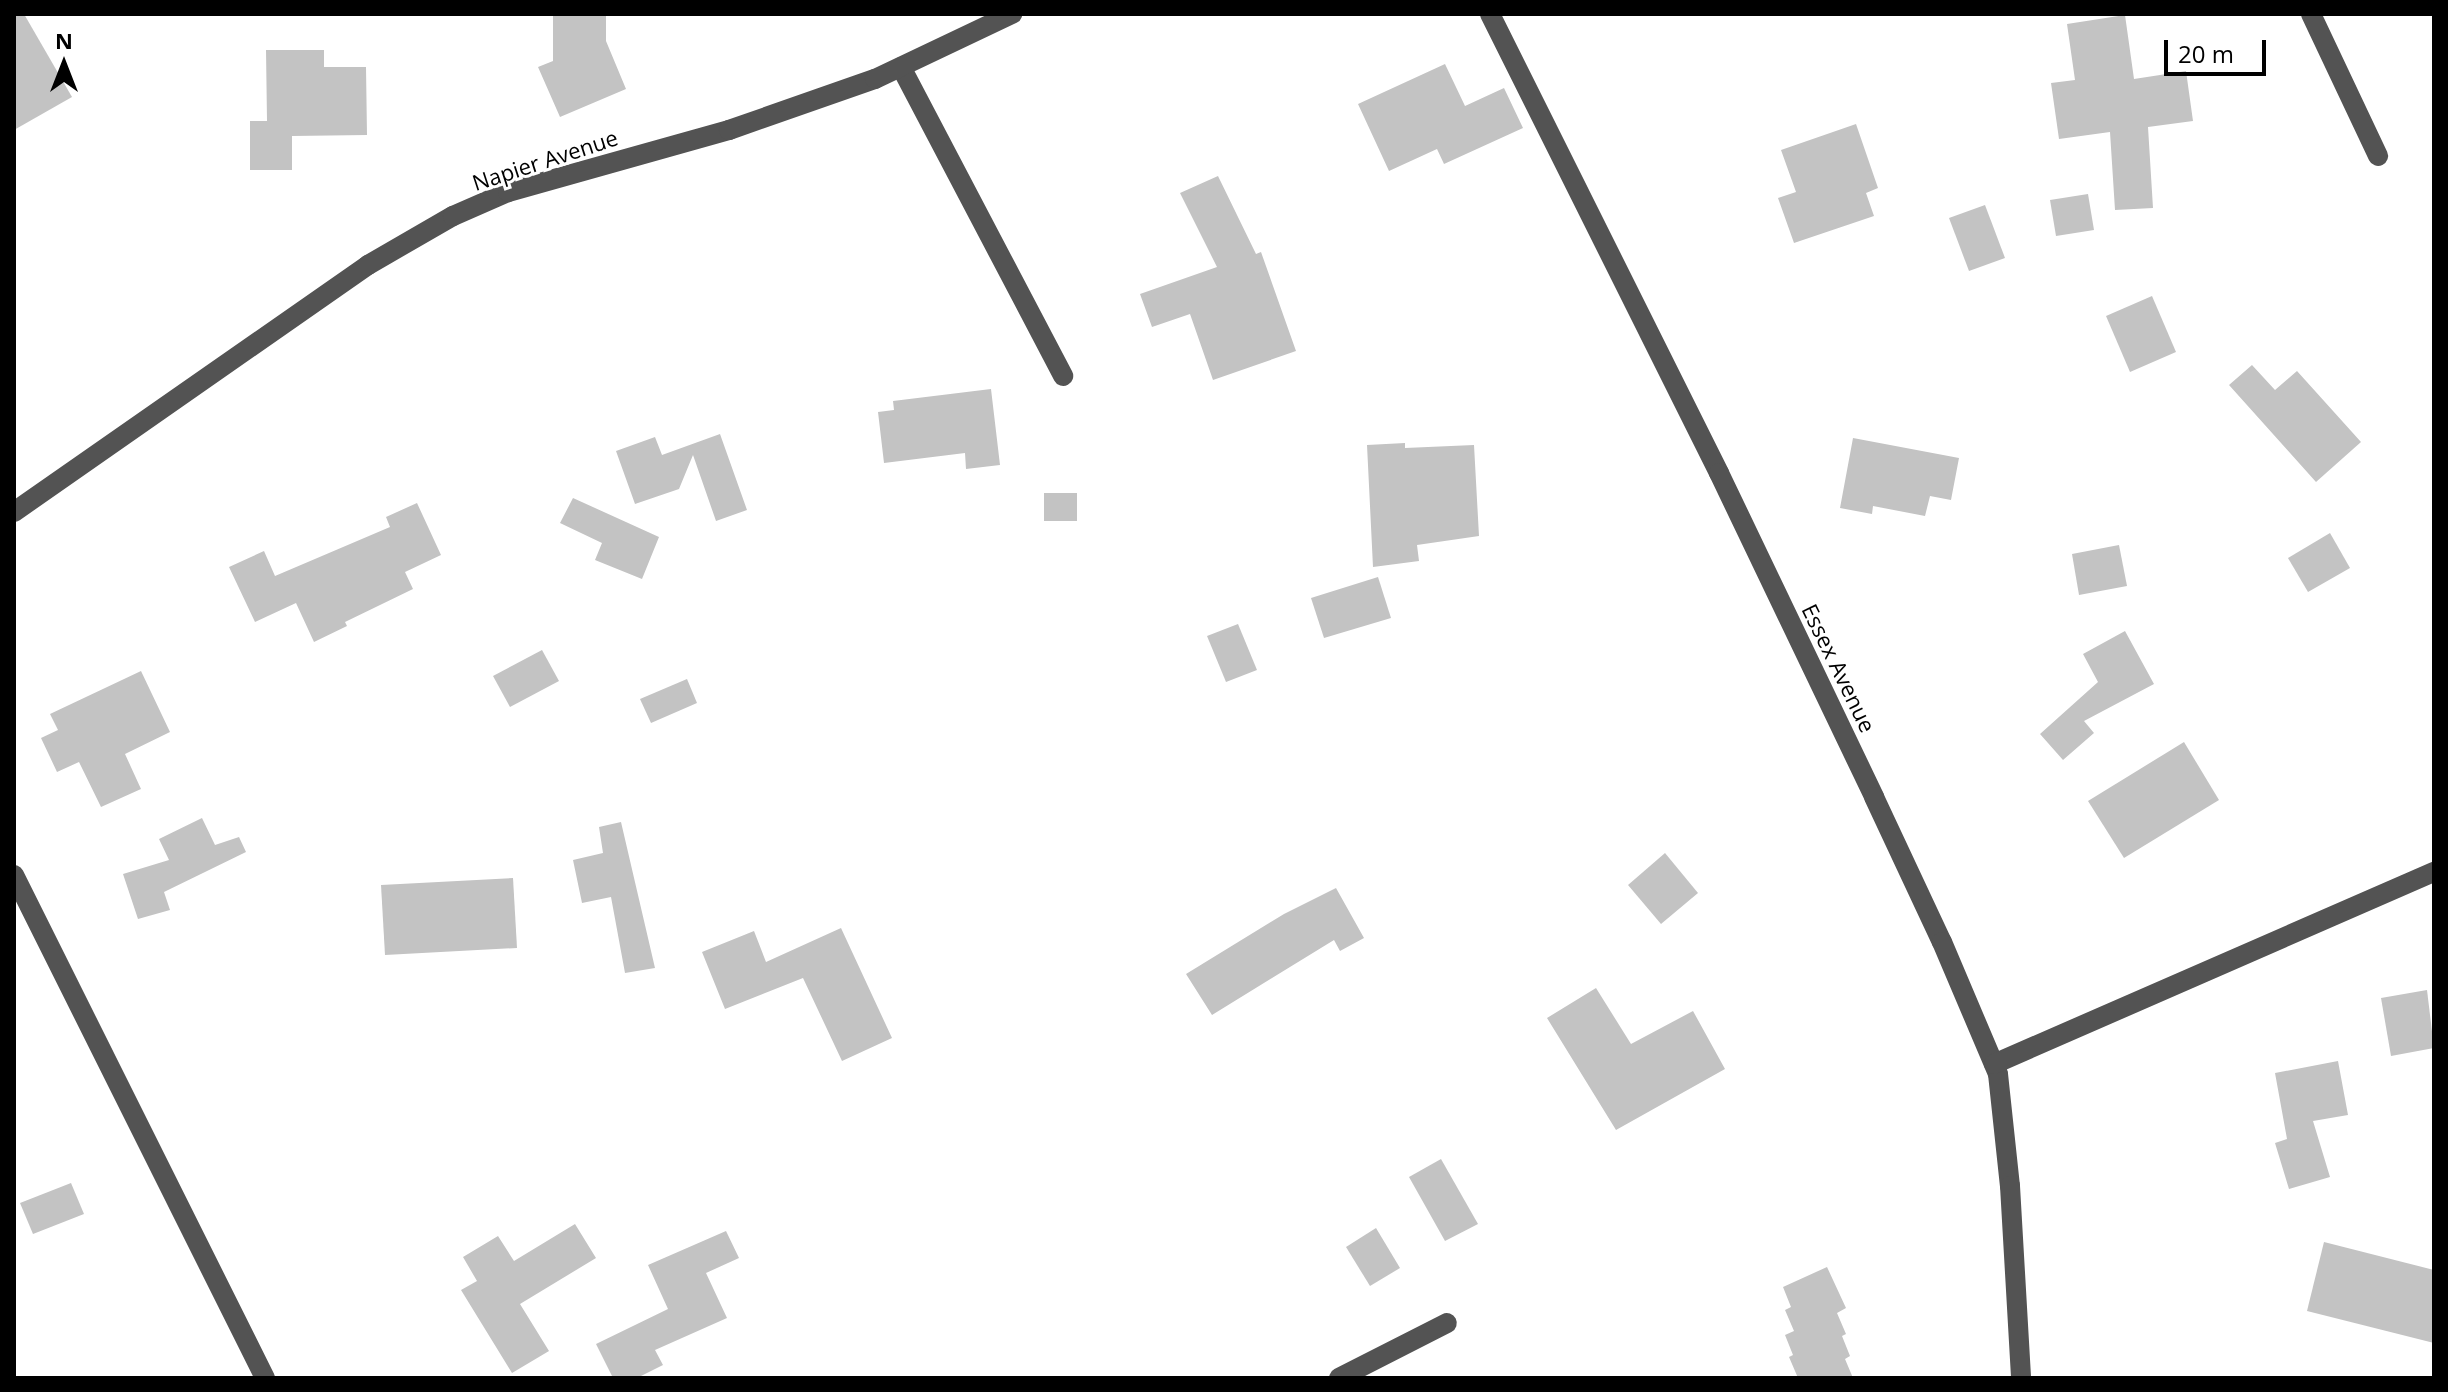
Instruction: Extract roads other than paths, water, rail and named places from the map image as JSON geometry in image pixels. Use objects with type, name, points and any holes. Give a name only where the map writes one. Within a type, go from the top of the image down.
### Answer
[{"type":"street","name":"Napier Avenue","points":[[14,512],[368,265],[453,216],[508,192],[729,130],[901,67],[1012,14]]},
{"type":"street","name":"Essex Avenue","points":[[1490,14],[1719,473],[1942,942],[1994,1064],[2010,1186],[2021,1378]]},
{"type":"street","points":[[2311,14],[2378,156]]},
{"type":"street","points":[[901,67],[1063,376]]},
{"type":"street","points":[[1994,1064],[2434,872]]},
{"type":"street","points":[[14,875],[265,1378]]},
{"type":"street","points":[[1339,1378],[1447,1323]]}]
